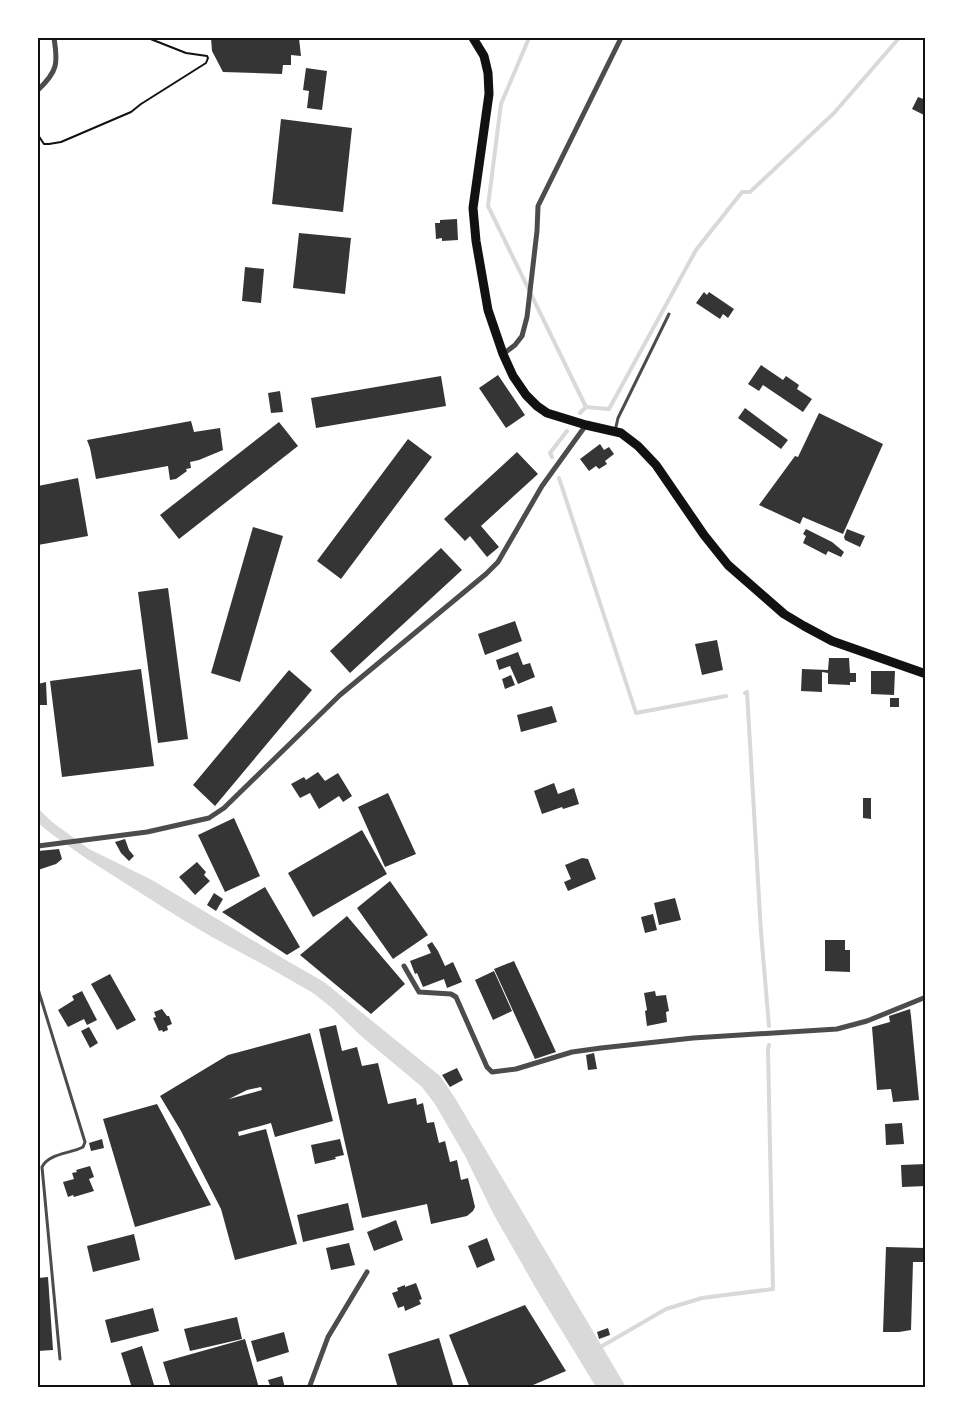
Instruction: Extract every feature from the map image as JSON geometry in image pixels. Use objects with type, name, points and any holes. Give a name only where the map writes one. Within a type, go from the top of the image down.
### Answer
[{"type":"main road","points":[[473,38],[484,56],[490,94],[473,208],[476,241],[488,310],[503,354],[526,395],[547,413],[621,433],[638,446],[656,465],[704,535],[728,565],[784,614],[832,641],[926,674]]},
{"type":"street","points":[[38,90],[54,70],[57,58],[54,38]]},
{"type":"street","points":[[503,354],[522,336],[527,317],[538,206],[621,38]]},
{"type":"street","points":[[38,846],[147,832],[209,818],[224,808],[340,695],[498,562],[542,486],[586,425]]},
{"type":"street","points":[[404,966],[419,992],[451,994],[456,997],[487,1067],[492,1072],[516,1069],[572,1052],[601,1048],[693,1038],[837,1029],[867,1021],[926,997]]},
{"type":"street","points":[[309,1388],[328,1337],[366,1272]]},
{"type":"lane","points":[[615,431],[618,418],[669,314]]},
{"type":"lane","points":[[38,988],[85,1142],[83,1147],[76,1151],[49,1158],[45,1161],[42,1168],[60,1359]]},
{"type":"path","points":[[38,135],[44,144],[60,142],[131,112],[206,62],[208,58],[207,56],[186,53],[148,38]]},
{"type":"shaded area","points":[[38,808],[52,822],[89,849],[152,880],[324,982],[440,1076],[455,1098],[626,1387],[596,1387],[494,1215],[465,1156],[435,1104],[422,1087],[313,993],[180,918],[53,835],[38,823]]},
{"type":"building","points":[[211,38],[299,38],[301,56],[291,55],[291,65],[283,65],[282,74],[223,72],[212,51]]},
{"type":"building","points":[[306,68],[327,71],[322,110],[307,108],[309,91],[303,90]]},
{"type":"building","points":[[918,97],[926,100],[926,116],[912,109]]},
{"type":"building","points":[[281,119],[352,128],[343,212],[272,204]]},
{"type":"building","points":[[457,219],[458,240],[442,241],[442,238],[436,239],[435,223],[440,223],[440,220]]},
{"type":"building","points":[[299,233],[351,238],[345,294],[293,288]]},
{"type":"building","points":[[245,267],[264,269],[261,303],[242,301]]},
{"type":"building","points":[[704,292],[707,295],[709,292],[734,309],[728,318],[723,314],[720,319],[696,303]]},
{"type":"building","points":[[761,365],[783,380],[786,376],[799,385],[797,389],[812,399],[803,412],[763,385],[759,391],[748,384]]},
{"type":"building","points":[[498,375],[525,415],[506,428],[479,388]]},
{"type":"building","points":[[441,376],[446,406],[316,428],[311,398]]},
{"type":"building","points":[[280,391],[283,412],[271,413],[268,393]]},
{"type":"building","points":[[745,408],[788,440],[781,449],[738,418]]},
{"type":"building","points":[[819,413],[883,444],[843,534],[803,517],[800,524],[759,505],[795,456],[798,457]]},
{"type":"building","points":[[191,421],[194,432],[220,428],[223,450],[190,462],[191,468],[186,469],[187,471],[176,479],[170,480],[168,466],[96,479],[87,440]]},
{"type":"building","points":[[279,422],[298,446],[179,539],[160,515]]},
{"type":"building","points":[[408,439],[432,457],[341,579],[317,561]]},
{"type":"building","points":[[600,444],[604,450],[609,447],[614,454],[605,461],[607,464],[599,469],[596,466],[589,471],[580,459]]},
{"type":"building","points":[[517,452],[538,474],[481,526],[499,547],[487,557],[470,536],[465,541],[444,519]]},
{"type":"building","points":[[78,478],[88,536],[38,545],[38,486]]},
{"type":"building","points":[[253,527],[283,536],[240,682],[211,673]]},
{"type":"building","points":[[806,529],[832,542],[844,552],[841,557],[828,551],[826,555],[803,543],[806,536],[803,534]]},
{"type":"building","points":[[847,529],[865,536],[860,547],[845,540],[844,537]]},
{"type":"building","points":[[441,548],[462,570],[350,673],[330,651]]},
{"type":"building","points":[[168,588],[188,739],[158,743],[138,592]]},
{"type":"building","points":[[515,621],[522,641],[485,655],[478,634]]},
{"type":"building","points":[[717,640],[723,670],[702,675],[695,644]]},
{"type":"building","points":[[518,652],[523,665],[530,663],[535,677],[518,684],[510,666],[499,670],[496,660]]},
{"type":"building","points":[[829,658],[849,658],[850,673],[856,673],[856,682],[850,682],[850,685],[828,684],[828,673],[822,672],[822,692],[801,691],[802,669],[828,670]]},
{"type":"building","points":[[141,669],[154,766],[62,777],[50,681]]},
{"type":"building","points":[[289,670],[312,690],[215,806],[193,785]]},
{"type":"building","points":[[871,671],[895,671],[894,695],[871,694]]},
{"type":"building","points":[[511,675],[515,685],[505,689],[502,679]]},
{"type":"building","points":[[46,682],[47,705],[38,705],[38,684]]},
{"type":"building","points":[[890,698],[899,698],[899,707],[890,707]]},
{"type":"building","points":[[552,706],[557,722],[521,732],[517,715]]},
{"type":"building","points":[[318,772],[325,781],[338,773],[352,796],[343,802],[339,796],[319,809],[310,793],[300,798],[291,784],[304,777],[306,780]]},
{"type":"building","points":[[554,783],[558,794],[574,788],[579,804],[563,809],[562,807],[542,814],[534,791]]},
{"type":"building","points":[[388,793],[416,854],[385,867],[358,807]]},
{"type":"building","points":[[863,798],[871,798],[871,819],[863,818]]},
{"type":"building","points":[[234,818],[260,876],[225,892],[198,835]]},
{"type":"building","points":[[362,830],[387,874],[313,917],[288,873]]},
{"type":"building","points":[[125,839],[129,850],[134,856],[129,861],[121,853],[115,842]]},
{"type":"building","points":[[59,849],[62,859],[56,864],[38,870],[38,851]]},
{"type":"building","points":[[582,858],[588,859],[596,879],[568,891],[564,882],[571,879],[565,865]]},
{"type":"building","points":[[197,862],[206,872],[204,875],[210,881],[195,895],[179,877]]},
{"type":"building","points":[[390,881],[428,935],[393,959],[357,908]]},
{"type":"building","points":[[265,887],[300,947],[287,955],[222,912]]},
{"type":"building","points":[[214,893],[223,899],[216,911],[207,905]]},
{"type":"building","points":[[675,898],[681,920],[659,925],[654,903]]},
{"type":"building","points":[[653,914],[657,930],[645,933],[641,917]]},
{"type":"building","points":[[347,916],[405,984],[371,1014],[300,955]]},
{"type":"building","points":[[825,940],[845,940],[845,950],[850,950],[850,972],[825,971]]},
{"type":"building","points":[[432,942],[445,966],[453,962],[462,982],[447,988],[444,979],[423,987],[410,961],[431,953],[427,945]]},
{"type":"building","points":[[514,961],[556,1052],[535,1059],[494,969]]},
{"type":"building","points":[[494,971],[512,1011],[493,1020],[475,980]]},
{"type":"building","points":[[110,974],[136,1020],[117,1030],[91,984]]},
{"type":"building","points":[[82,991],[97,1020],[87,1025],[84,1019],[68,1027],[58,1010],[74,1000],[72,996]]},
{"type":"building","points":[[655,991],[656,996],[666,995],[669,1011],[666,1012],[667,1022],[647,1026],[644,993]]},
{"type":"building","points":[[162,1009],[169,1016],[172,1024],[167,1026],[168,1030],[163,1032],[162,1030],[159,1031],[153,1018],[156,1017],[154,1012]]},
{"type":"building","points":[[910,1009],[919,1100],[893,1102],[891,1089],[877,1090],[872,1027],[890,1022],[889,1016]]},
{"type":"building","points":[[336,1025],[342,1051],[357,1047],[362,1066],[378,1063],[388,1104],[416,1098],[417,1105],[423,1103],[427,1123],[434,1122],[439,1143],[445,1141],[450,1162],[457,1160],[461,1180],[468,1178],[475,1207],[467,1216],[431,1224],[427,1204],[362,1218],[319,1029]]},
{"type":"building","points":[[89,1027],[98,1043],[90,1048],[81,1031]]},
{"type":"building","points":[[310,1033],[333,1121],[275,1137],[271,1123],[238,1132],[239,1136],[266,1129],[297,1244],[235,1260],[221,1209],[181,1131],[160,1096],[228,1055]],"holes":[[[261,1087],[262,1090],[229,1099],[247,1090]]]},
{"type":"building","points":[[594,1053],[597,1069],[588,1070],[586,1055]]},
{"type":"building","points":[[457,1068],[463,1080],[450,1087],[442,1075]]},
{"type":"building","points":[[157,1104],[211,1205],[135,1227],[103,1119]]},
{"type":"building","points":[[902,1123],[904,1144],[886,1145],[885,1124]]},
{"type":"building","points":[[102,1139],[104,1148],[91,1151],[89,1143]]},
{"type":"building","points":[[340,1139],[344,1155],[315,1164],[311,1145]]},
{"type":"building","points":[[926,1164],[926,1186],[902,1187],[901,1165]]},
{"type":"building","points":[[90,1166],[94,1177],[89,1179],[94,1191],[68,1197],[63,1182],[74,1179],[72,1173],[77,1172],[76,1170]]},
{"type":"building","points":[[348,1203],[354,1230],[303,1242],[297,1215]]},
{"type":"building","points":[[396,1220],[403,1240],[374,1251],[367,1232]]},
{"type":"building","points":[[134,1234],[140,1260],[93,1272],[87,1246]]},
{"type":"building","points":[[487,1238],[495,1260],[477,1268],[468,1246]]},
{"type":"building","points":[[349,1243],[355,1265],[331,1270],[326,1248]]},
{"type":"building","points":[[886,1247],[925,1248],[924,1262],[913,1262],[911,1330],[883,1332]]},
{"type":"building","points":[[48,1277],[53,1350],[38,1351],[38,1278]]},
{"type":"building","points":[[416,1283],[422,1299],[419,1300],[421,1304],[405,1311],[404,1306],[398,1308],[392,1293],[398,1291],[397,1288]]},
{"type":"building","points":[[525,1305],[566,1371],[526,1388],[470,1388],[449,1335]]},
{"type":"building","points":[[153,1308],[159,1331],[111,1343],[105,1320]]},
{"type":"building","points":[[237,1317],[242,1339],[190,1351],[184,1329]]},
{"type":"building","points":[[608,1328],[610,1335],[599,1339],[597,1332]]},
{"type":"building","points":[[284,1332],[289,1352],[257,1362],[251,1341]]},
{"type":"building","points":[[439,1338],[454,1388],[398,1388],[388,1354]]},
{"type":"building","points":[[245,1339],[259,1388],[171,1388],[163,1362]]},
{"type":"building","points":[[142,1346],[155,1388],[132,1388],[121,1353]]},
{"type":"building","points":[[282,1376],[285,1388],[271,1388],[268,1380]]},
{"type":"waterway","points":[[529,38],[501,104],[488,206],[586,407]]},
{"type":"waterway","points":[[586,407],[609,409],[696,250],[742,192],[750,192],[834,113],[899,38]]},
{"type":"waterway","points":[[580,413],[586,407]]},
{"type":"waterway","points":[[552,457],[550,453],[567,431]]},
{"type":"waterway","points":[[559,478],[636,713],[726,696]]},
{"type":"waterway","points":[[745,693],[747,692],[761,932],[769,1026]]},
{"type":"waterway","points":[[597,1349],[666,1309],[702,1298],[773,1289],[769,1045]]}]
